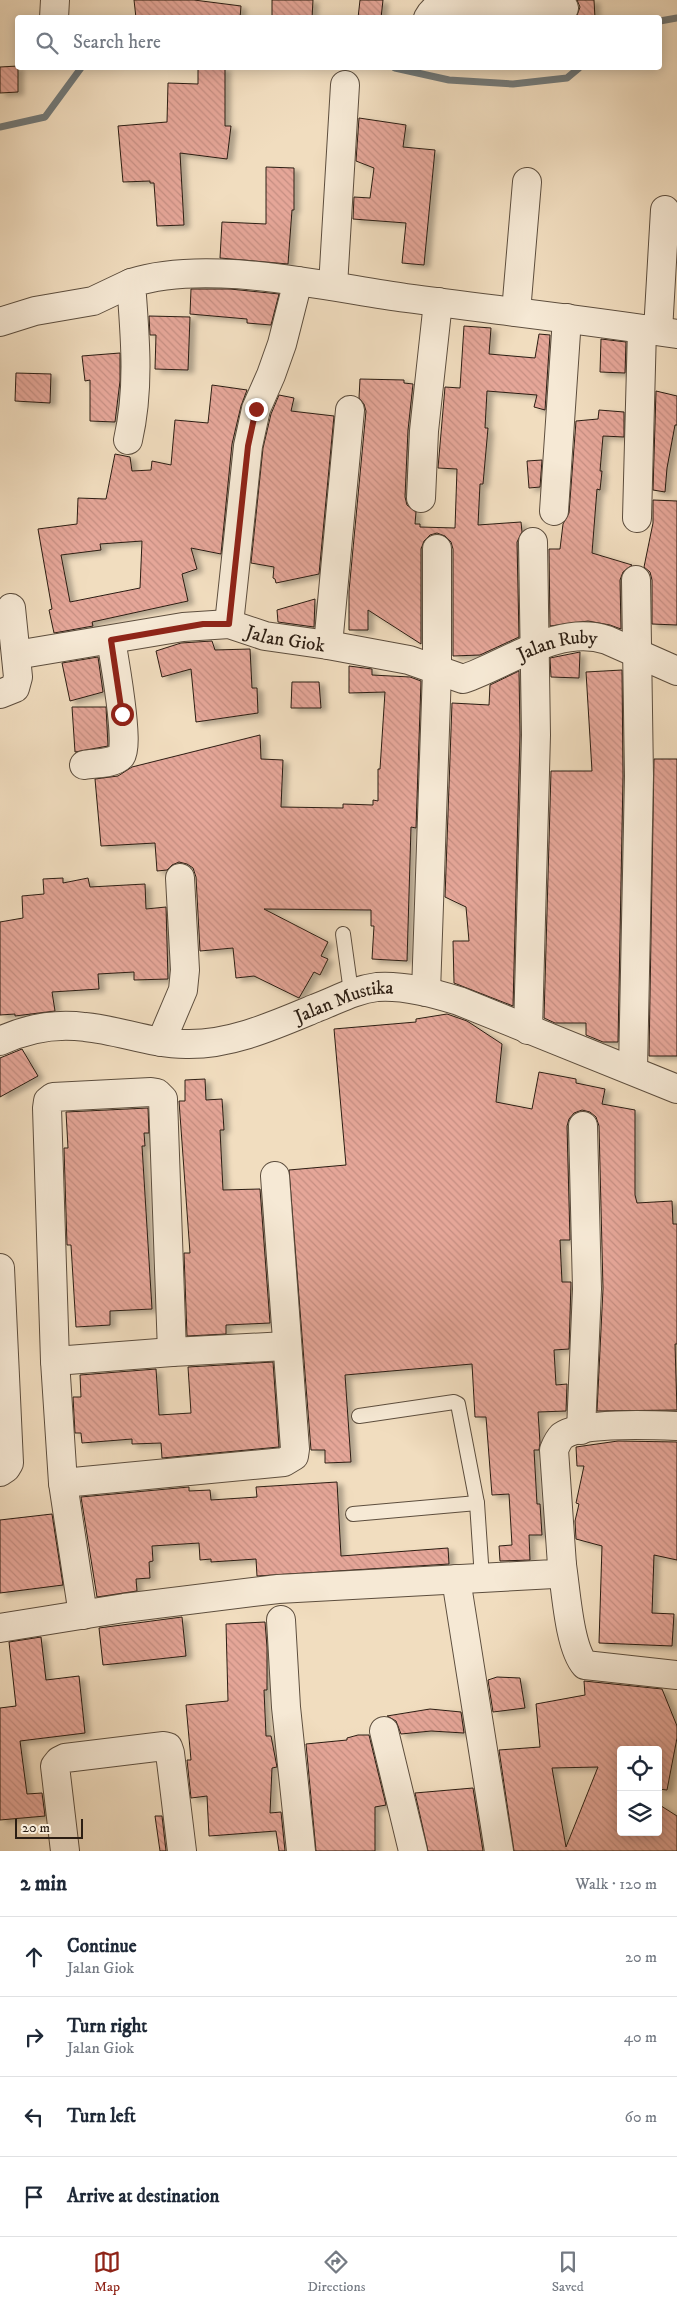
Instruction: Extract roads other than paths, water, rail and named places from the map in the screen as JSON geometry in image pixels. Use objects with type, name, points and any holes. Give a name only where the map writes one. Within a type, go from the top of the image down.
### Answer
[{"type":"street","points":[[54,15],[55,0]]},
{"type":"street","points":[[430,15],[434,8],[444,1],[482,1],[485,9],[491,13],[564,8]]},
{"type":"street","points":[[333,286],[345,85]]},
{"type":"street","points":[[516,312],[527,182]]},
{"type":"street","points":[[637,518],[659,331],[665,210]]},
{"type":"street","points":[[0,322],[35,311],[94,301],[104,298],[131,283],[154,277],[211,274],[298,281],[438,302],[659,331]]},
{"type":"street","points":[[229,624],[251,429],[256,409],[276,361],[298,281]]},
{"type":"street","points":[[128,440],[134,416],[136,380],[131,283]]},
{"type":"street","points":[[421,498],[424,431],[438,302]]},
{"type":"street","points":[[554,511],[567,318]]},
{"type":"street","points":[[328,645],[350,410]]},
{"type":"street","points":[[528,1030],[536,736],[533,542]]},
{"type":"street","points":[[426,992],[437,671],[436,549]]},
{"type":"street","points":[[633,1070],[639,776],[636,580]]},
{"type":"street","points":[[0,694],[15,688],[18,677],[11,608]]},
{"type":"street","name":"Jalan Giok","points":[[16,655],[203,624],[229,624],[265,636],[409,660],[437,671]]},
{"type":"street","name":"Jalan Ruby","points":[[437,671],[462,679],[535,649],[571,637],[588,636],[607,640],[677,672]]},
{"type":"street","points":[[84,765],[109,762],[121,757],[124,752],[122,714],[111,640]]},
{"type":"street","points":[[161,1042],[184,990],[185,970],[180,878]]},
{"type":"street","name":"Jalan Mustika","points":[[0,1041],[28,1030],[75,1026],[161,1042],[208,1043],[234,1038],[286,1020],[351,992],[378,987],[426,992],[459,1001],[677,1089]]},
{"type":"street","points":[[83,1615],[63,1483],[55,1361],[47,1108],[48,1101],[53,1097],[151,1092],[157,1093],[163,1099],[172,1352]]},
{"type":"street","points":[[581,1430],[587,1288],[583,1126]]},
{"type":"street","points":[[63,1483],[289,1460],[294,1456],[275,1176]]},
{"type":"street","points":[[0,1268],[9,1463],[0,1472]]},
{"type":"street","points":[[55,1361],[286,1346]]},
{"type":"street","points":[[677,1426],[637,1425],[581,1430],[562,1437],[554,1450],[562,1565],[574,1643],[580,1659],[584,1665],[677,1675]]},
{"type":"street","points":[[0,1628],[278,1588],[549,1575],[557,1572],[562,1565]]},
{"type":"street","points":[[469,1579],[499,1851]]},
{"type":"street","points":[[281,1620],[286,1707],[301,1851]]},
{"type":"street","points":[[384,1731],[413,1851]]},
{"type":"street","points":[[65,1851],[55,1766],[57,1762],[65,1758],[164,1746],[170,1753],[182,1851]]},
{"type":"lane","points":[[343,934],[351,992]]},
{"type":"lane","points":[[359,1416],[454,1402],[458,1404],[478,1503],[469,1579]]},
{"type":"lane","points":[[353,1514],[478,1503]]},
{"type":"waterway","points":[[662,21],[677,18]]},
{"type":"waterway","points":[[0,127],[45,117],[80,70]]},
{"type":"waterway","points":[[404,70],[449,80],[513,84],[567,78],[577,70]]}]
